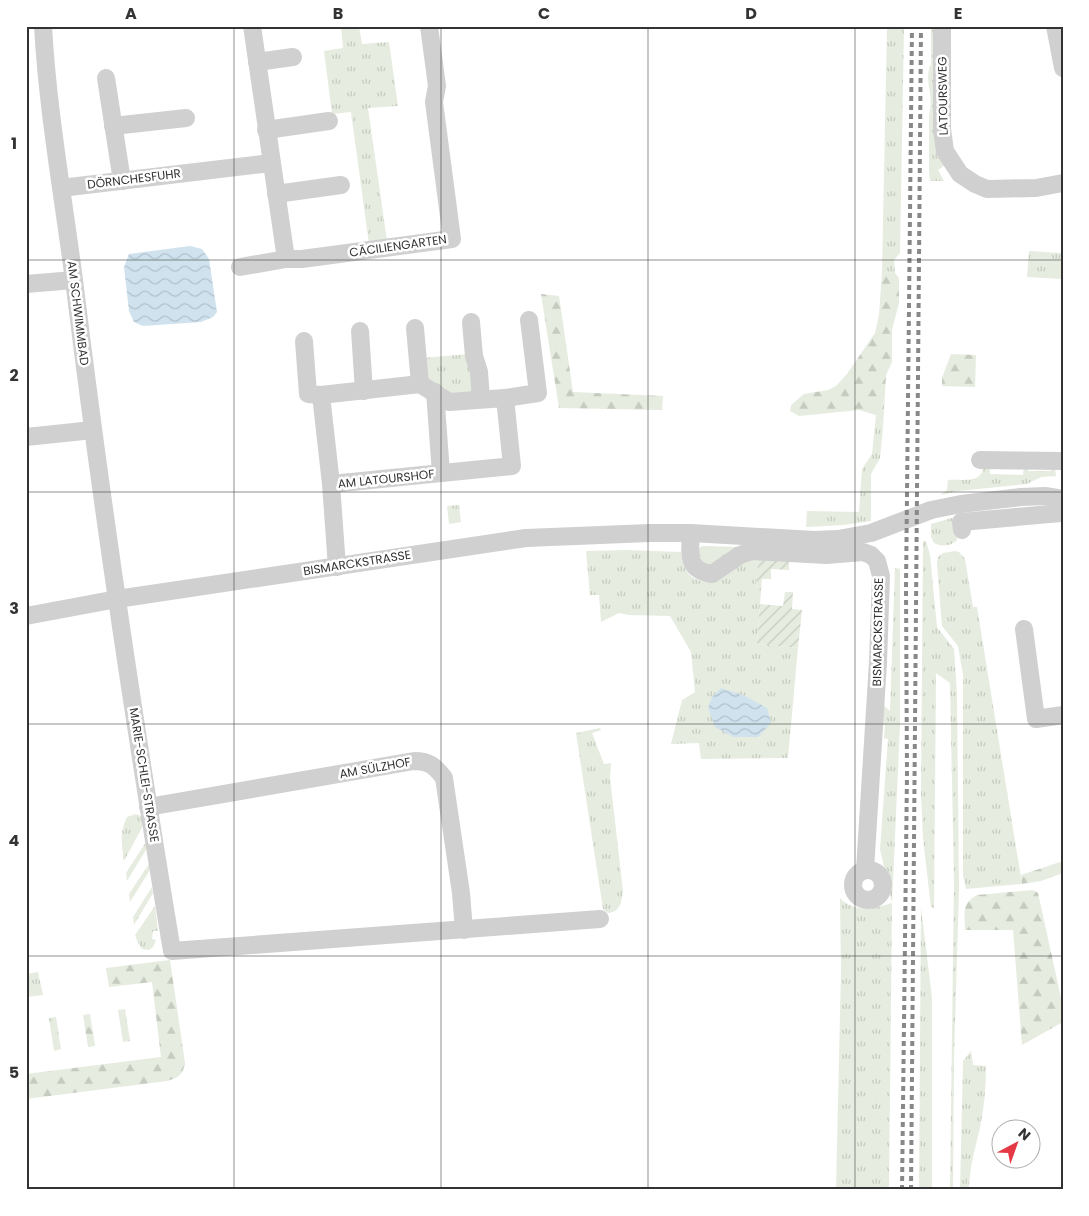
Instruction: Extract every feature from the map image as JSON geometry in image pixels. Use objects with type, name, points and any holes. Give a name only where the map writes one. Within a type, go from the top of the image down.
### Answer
[{"type":"street","name":"AM SCHWIMMBAD","points":[[43,26],[53,143],[74,280],[117,599]]},
{"type":"street","points":[[240,267],[286,259],[252,26]]},
{"type":"street","name":"CÄCILIENGARTEN","points":[[286,259],[302,259],[452,239],[434,102],[437,86],[429,26]]},
{"type":"street","name":"LATOURSWEG","points":[[942,26],[942,129],[945,151],[956,169],[975,184],[987,189],[1036,188],[1063,183]]},
{"type":"street","points":[[1054,26],[1063,68]]},
{"type":"street","points":[[257,62],[294,57]]},
{"type":"street","points":[[106,78],[122,181]]},
{"type":"street","points":[[113,126],[186,118]]},
{"type":"street","points":[[266,130],[329,121]]},
{"type":"street","name":"DÖRNCHESFUHR","points":[[61,188],[271,163]]},
{"type":"street","points":[[276,194],[341,186]]},
{"type":"street","points":[[26,284],[74,280]]},
{"type":"street","points":[[304,341],[308,394],[321,395],[428,388],[449,402],[505,398],[538,393],[529,320]]},
{"type":"street","points":[[471,322],[481,399]]},
{"type":"street","name":"AM LATOURSHOF","points":[[415,328],[428,388],[441,473]]},
{"type":"street","points":[[360,331],[364,391]]},
{"type":"street","name":"AM LATOURSHOF","points":[[321,395],[331,484],[337,567]]},
{"type":"street","name":"AM LATOURSHOF","points":[[331,484],[512,466],[505,398]]},
{"type":"street","points":[[26,437],[93,430]]},
{"type":"street","points":[[980,460],[1063,461]]},
{"type":"street","name":"BISMARCKSTRASSE","points":[[26,616],[117,599],[535,537],[691,534],[838,539],[871,533],[931,510],[961,504],[1021,497],[1045,496],[1063,498]]},
{"type":"street","points":[[962,530],[961,522],[1060,513],[1063,508]]},
{"type":"street","name":"BISMARCKSTRASSE","points":[[691,534],[690,556],[693,565],[701,572],[712,574],[740,555],[752,551],[826,555],[863,552],[876,561],[881,576],[878,662],[865,870]]},
{"type":"street","name":"MARIE-SCHLEI-STRASSE","points":[[117,599],[172,952],[464,930]]},
{"type":"street","points":[[1024,629],[1036,719],[1063,715]]},
{"type":"street","name":"AM SÜLZHOF","points":[[148,807],[414,761],[426,761],[436,766],[444,778],[461,893],[464,930]]},
{"type":"street","points":[[464,930],[600,919]]},
{"type":"green space","points":[[341,26],[359,26],[362,44],[389,42],[398,106],[368,108],[387,241],[369,244],[351,112],[332,114],[324,51],[343,48]]},
{"type":"green space","points":[[887,26],[904,26],[900,253],[894,260],[895,273],[882,272]]},
{"type":"green space","points":[[931,26],[937,26],[945,165],[938,170],[944,181],[930,181],[929,172],[929,115],[931,101],[928,76],[931,64]]},
{"type":"green space","points":[[1029,251],[1061,253],[1063,279],[1027,277]]},
{"type":"green space","points":[[882,272],[895,273],[899,278],[899,303],[892,330],[892,362],[886,375],[883,427],[876,415],[859,410],[799,416],[790,411],[791,405],[804,394],[828,390],[836,386],[847,374],[875,333],[879,315]]},
{"type":"green space","points":[[541,294],[559,296],[573,392],[663,396],[662,410],[559,408]]},
{"type":"green space","points":[[470,354],[478,396],[459,398],[423,381],[421,358]]},
{"type":"green space","points":[[951,354],[976,355],[975,387],[942,386],[942,378]]},
{"type":"green space","points":[[876,415],[883,427],[880,458],[871,474],[871,521],[844,525],[806,527],[807,511],[859,512],[862,469],[872,454]]},
{"type":"green space","points":[[983,466],[990,466],[990,474],[1023,475],[1024,466],[1028,467],[1028,471],[1051,471],[1051,467],[1055,467],[1056,476],[1041,477],[1027,484],[958,491],[940,495],[947,490],[948,480],[976,478],[982,472]]},
{"type":"green space","points":[[459,505],[461,522],[449,524],[447,506]]},
{"type":"green space","points":[[955,517],[957,540],[952,544],[946,545],[934,543],[931,537],[931,524]]},
{"type":"green space","points":[[923,541],[926,541],[930,555],[937,627],[954,649],[957,694],[959,889],[954,1059],[953,1190],[950,1190],[954,881],[950,683],[936,673],[934,908],[931,907],[923,838],[921,794]]},
{"type":"green space","points":[[700,547],[743,547],[713,565],[704,564],[700,558]]},
{"type":"green space","points":[[586,551],[681,552],[689,574],[702,581],[709,581],[749,558],[758,557],[756,590],[761,591],[757,644],[798,648],[788,758],[701,759],[699,743],[671,744],[682,700],[695,692],[691,652],[670,616],[619,613],[601,622],[599,595],[590,595]]},
{"type":"green space","points":[[959,552],[965,559],[973,607],[977,607],[1022,884],[966,889],[963,875],[963,675],[958,646],[942,626],[937,563],[938,557],[943,553]]},
{"type":"green space","points":[[758,557],[789,559],[789,570],[771,569],[771,579],[762,579],[761,591],[756,590]]},
{"type":"green space","points":[[895,568],[900,569],[900,725],[892,903],[880,849],[888,739],[884,738],[885,725],[881,725],[882,704],[890,711]]},
{"type":"green space","points":[[785,592],[793,592],[792,609],[802,610],[798,648],[757,644],[760,604],[783,606]]},
{"type":"green space","points":[[600,728],[601,730],[592,733],[604,764],[611,763],[610,778],[623,891],[618,909],[607,913],[603,909],[576,733]]},
{"type":"green space","points":[[136,814],[141,816],[144,824],[124,861],[123,829],[127,817]]},
{"type":"green space","points":[[146,842],[147,848],[127,881],[126,873]]},
{"type":"green space","points":[[1063,861],[1063,873],[1041,881],[1022,884],[1021,875]]},
{"type":"green space","points":[[149,864],[150,870],[130,902],[129,894]]},
{"type":"green space","points":[[152,887],[153,893],[134,925],[133,917]]},
{"type":"green space","points":[[1033,890],[1038,893],[1063,1007],[1063,1022],[1022,1045],[1013,930],[965,930],[965,910],[968,902],[977,895]]},
{"type":"green space","points":[[840,898],[858,908],[878,907],[892,903],[889,1190],[836,1190],[841,971]]},
{"type":"green space","points":[[155,906],[158,931],[153,931],[152,939],[156,940],[153,947],[149,950],[142,949],[135,935]]},
{"type":"green space","points":[[921,907],[932,998],[932,1190],[919,1190]]},
{"type":"green space","points":[[170,960],[185,1063],[179,1075],[167,1081],[26,1099],[26,1074],[161,1057],[152,982],[109,987],[106,968]]},
{"type":"green space","points":[[38,972],[43,995],[26,997],[26,974]]},
{"type":"green space","points":[[125,1009],[130,1041],[123,1042],[118,1010]]},
{"type":"green space","points":[[90,1014],[95,1046],[88,1047],[83,1015]]},
{"type":"green space","points":[[56,1017],[61,1049],[54,1051],[49,1018]]},
{"type":"green space","points":[[971,1051],[973,1065],[986,1066],[984,1105],[971,1167],[969,1190],[960,1190],[963,1061]]},
{"type":"water","points":[[190,246],[202,249],[209,259],[217,312],[213,317],[201,322],[143,326],[134,322],[129,311],[124,267],[129,254]]},
{"type":"water","points":[[721,688],[745,696],[767,708],[771,723],[758,737],[734,737],[715,727],[708,708],[712,697]]},
{"type":"railway","points":[[902,1190],[912,26]]},
{"type":"railway","points":[[911,1190],[921,26]]}]
